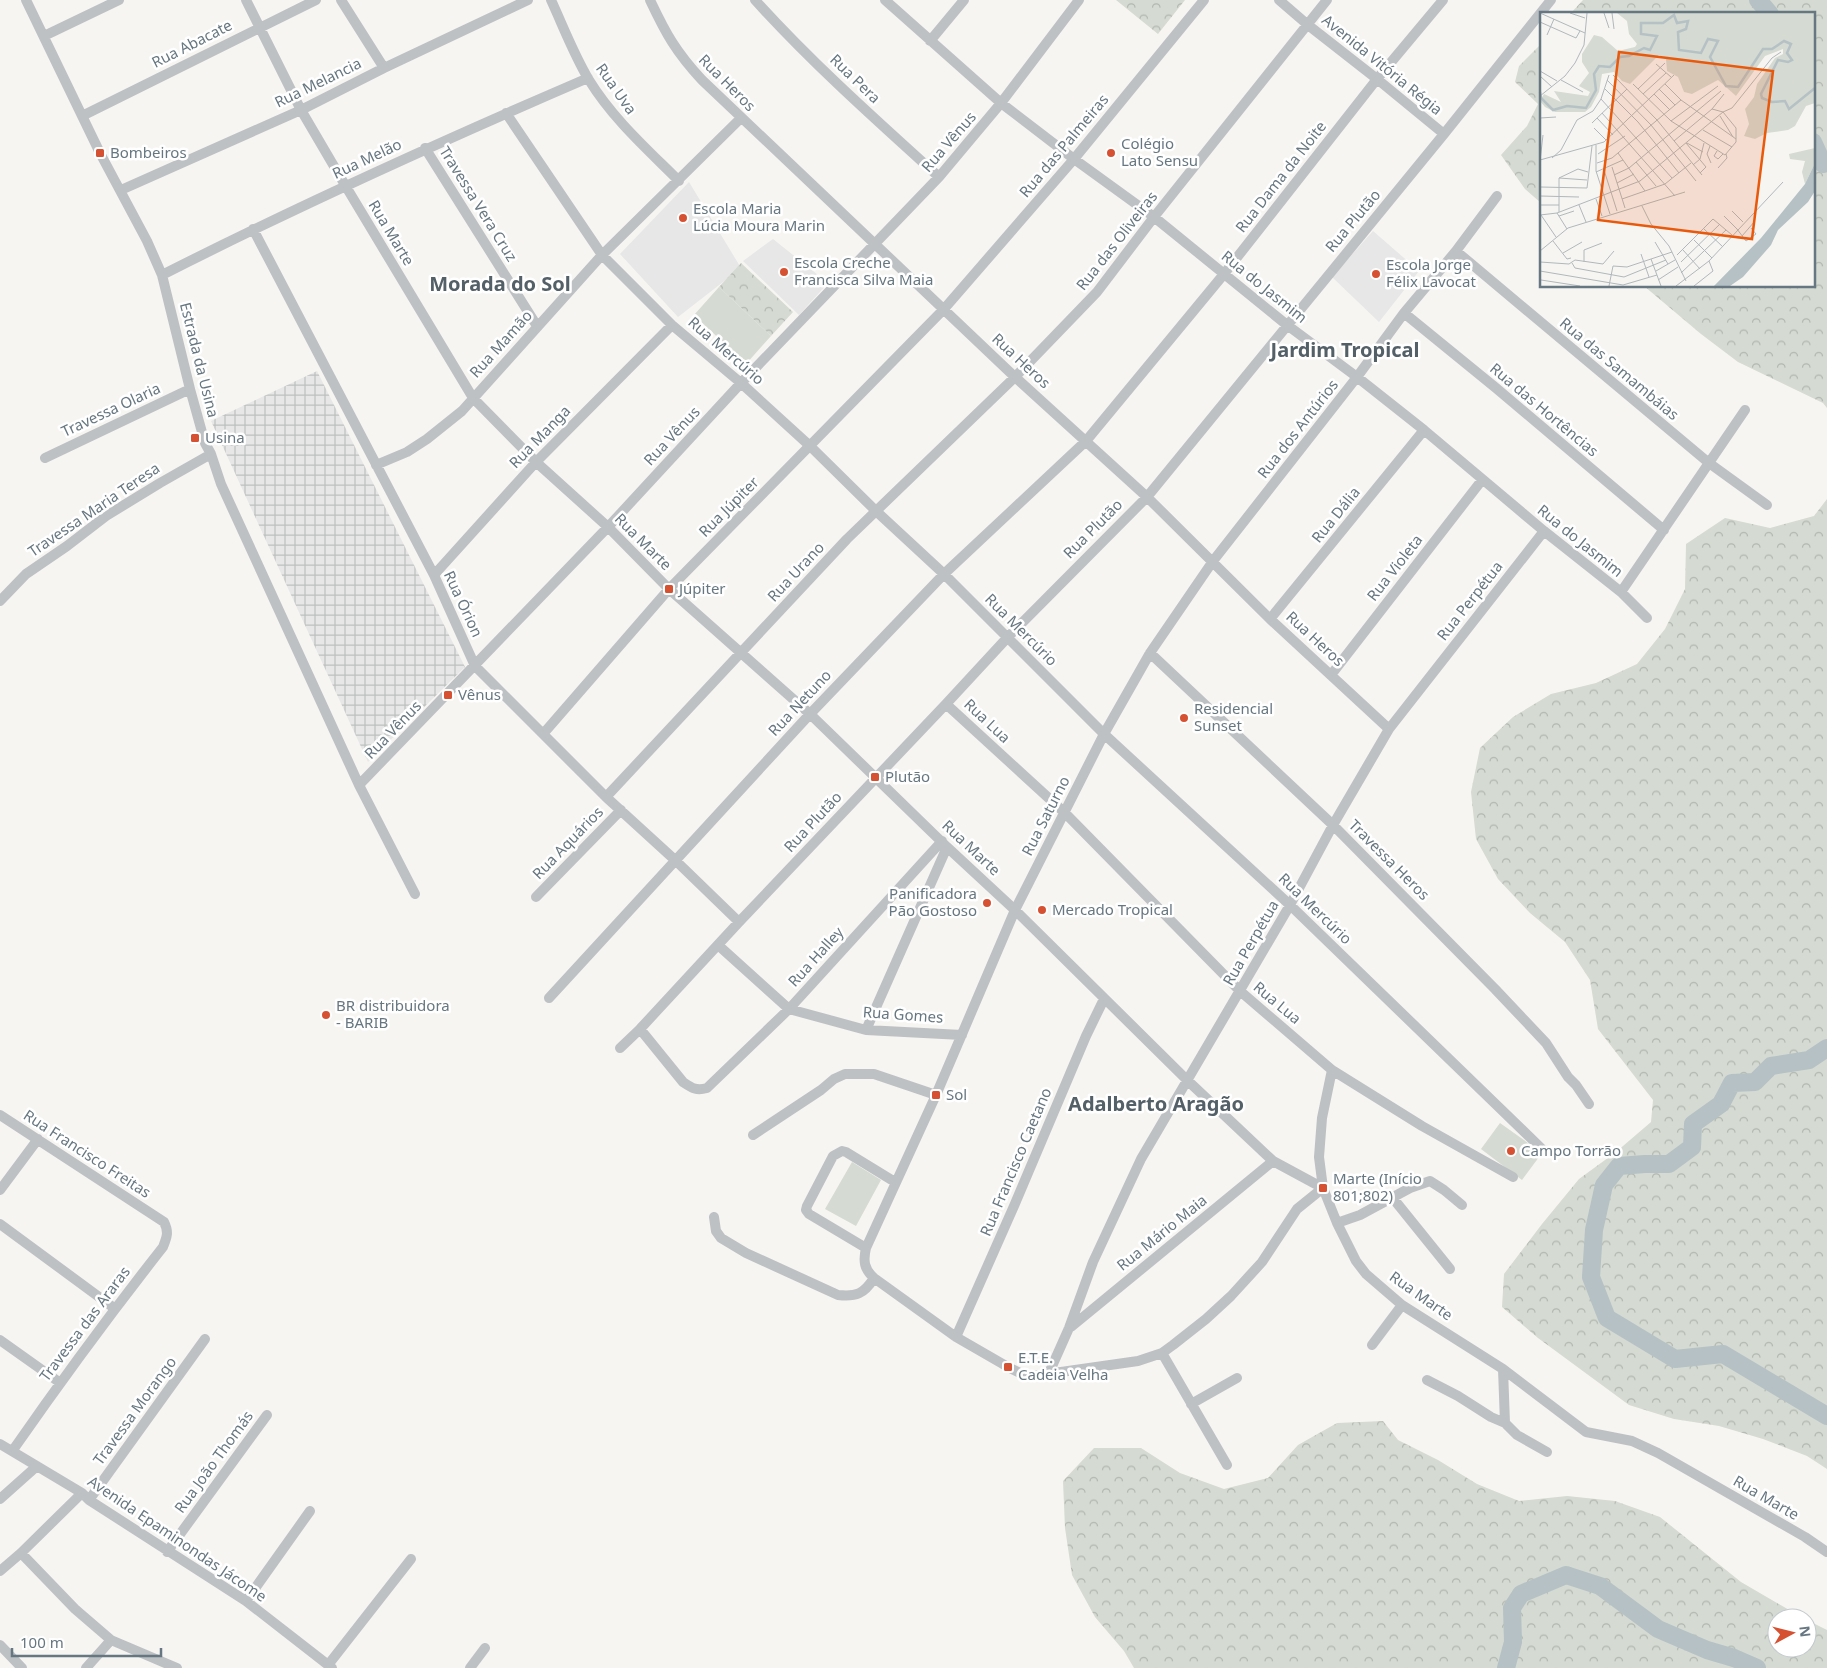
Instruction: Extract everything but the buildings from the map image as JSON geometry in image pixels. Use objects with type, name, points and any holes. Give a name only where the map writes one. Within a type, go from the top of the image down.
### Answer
[{"type":"street","name":"Estrada da Usina","points":[[26,0],[82,116],[147,241],[162,275],[205,443],[211,454],[221,484],[359,785],[415,894]]},
{"type":"street","points":[[44,36],[120,0]]},
{"type":"street","name":"Rua Marte","points":[[246,0],[301,110],[474,398],[536,462],[608,527],[669,590],[810,714],[1273,1161],[1323,1188],[1337,1223],[1356,1261],[1366,1274],[1402,1305],[1504,1369],[1586,1432],[1632,1441],[1658,1453],[1805,1537],[1827,1552]]},
{"type":"street","name":"Rua Abacate","points":[[82,116],[316,0]]},
{"type":"street","points":[[341,0],[384,68]]},
{"type":"street","name":"Rua Melancia","points":[[121,190],[301,110],[384,68],[528,0]]},
{"type":"street","name":"Rua Uva","points":[[551,0],[588,78],[619,121],[679,181]]},
{"type":"street","name":"Rua Heros","points":[[650,0],[666,35],[683,60],[741,118],[1015,376],[1147,497],[1270,619],[1389,729]]},
{"type":"street","name":"Rua Pera","points":[[754,0],[863,109],[939,177]]},
{"type":"street","name":"Rua do Jasmim","points":[[885,0],[1001,103],[1154,217],[1287,325],[1358,377],[1544,531],[1621,592],[1648,618]]},
{"type":"street","points":[[930,41],[964,0]]},
{"type":"street","name":"Rua Vênus","points":[[359,785],[608,527],[741,383],[939,177],[1001,103],[1079,0]]},
{"type":"street","name":"Rua das Palmeiras","points":[[944,309],[1074,159],[1204,0]]},
{"type":"street","name":"Avenida Vitória Régia","points":[[1279,0],[1444,134]]},
{"type":"street","name":"Rua das Oliveiras","points":[[1015,376],[1097,292],[1154,217],[1327,0]]},
{"type":"street","name":"Rua Dama da Noite","points":[[1086,441],[1224,274],[1443,0]]},
{"type":"street","name":"Rua Plutão","points":[[1542,12],[1552,0]]},
{"type":"street","name":"Rua Plutão","points":[[620,1048],[640,1029],[738,922],[1007,638],[1147,497],[1540,15]]},
{"type":"street","name":"Rua Melão","points":[[162,275],[253,229],[425,148],[588,78]]},
{"type":"street","name":"Rua Mercúrio","points":[[506,113],[602,255],[672,325],[741,383],[810,446],[944,574],[1104,734],[1290,905],[1541,1148]]},
{"type":"street","name":"Rua Mamão","points":[[376,465],[407,452],[448,423],[474,398],[602,255],[741,118]]},
{"type":"street","name":"Travessa Vera Cruz","points":[[425,148],[538,326]]},
{"type":"street","name":"Rua dos Antúrios","points":[[1213,561],[1497,196]]},
{"type":"street","name":"Rua Órion","points":[[253,229],[434,575],[475,666],[606,797],[675,860],[738,922]]},
{"type":"street","name":"Rua das Samambáias","points":[[1456,251],[1708,463],[1767,506]]},
{"type":"street","name":"Rua Júpiter","points":[[543,734],[669,590],[944,309]]},
{"type":"street","name":"Rua das Hortências","points":[[1404,314],[1496,388],[1664,530]]},
{"type":"street","name":"Rua Manga","points":[[434,575],[536,462],[672,325]]},
{"type":"street","name":"Rua Urano","points":[[606,797],[876,511],[1015,376]]},
{"type":"street","name":"Travessa Olaria","points":[[45,458],[190,389]]},
{"type":"street","points":[[1621,592],[1746,410]]},
{"type":"street","name":"Rua Dália","points":[[1270,619],[1424,430]]},
{"type":"street","name":"Rua Netuno","points":[[549,998],[810,714],[944,574],[1086,441]]},
{"type":"street","name":"Travessa Maria Teresa","points":[[0,601],[26,574],[68,546],[106,516],[211,454]]},
{"type":"street","name":"Rua Violeta","points":[[1331,675],[1482,480]]},
{"type":"street","name":"Rua Perpétua","points":[[1049,1373],[1069,1328],[1093,1262],[1133,1175],[1290,905],[1333,825],[1389,729],[1544,531]]},
{"type":"street","name":"Rua Saturno","points":[[874,1278],[865,1267],[864,1255],[866,1248],[936,1095],[1015,910],[1104,734],[1150,653],[1213,561]]},
{"type":"street","name":"Travessa Heros","points":[[1150,653],[1333,825],[1444,936],[1546,1043],[1568,1077],[1589,1104]]},
{"type":"street","name":"Rua Lua","points":[[946,704],[1065,813],[1240,991],[1332,1070],[1422,1126],[1513,1177]]},
{"type":"street","name":"Rua Aquários","points":[[536,897],[622,810]]},
{"type":"street","points":[[866,1030],[944,844]]},
{"type":"street","name":"Rua Halley","points":[[640,1029],[684,1082],[692,1088],[699,1090],[707,1088],[789,1009],[944,844]]},
{"type":"street","name":"Rua Gomes","points":[[718,945],[789,1009],[866,1030],[962,1035]]},
{"type":"street","name":"Rua Francisco Caetano","points":[[956,1337],[1086,1036],[1104,999]]},
{"type":"street","points":[[714,1217],[716,1231],[722,1238],[746,1253],[838,1295],[851,1296],[858,1294],[874,1278],[956,1337],[1020,1373],[1032,1376],[1138,1361],[1162,1352],[1206,1319],[1231,1296],[1262,1262],[1298,1209],[1323,1188],[1319,1157],[1322,1118],[1332,1070]]},
{"type":"street","points":[[753,1135],[821,1090],[834,1079],[845,1074],[874,1074],[936,1095]]},
{"type":"street","name":"Rua Francisco Freitas","points":[[0,1114],[156,1218]]},
{"type":"street","points":[[0,1190],[38,1139]]},
{"type":"street","points":[[866,1248],[807,1212],[806,1206],[834,1156],[842,1151],[895,1182]]},
{"type":"street","name":"Rua Mário Maia","points":[[1069,1328],[1273,1161]]},
{"type":"street","points":[[1337,1223],[1360,1215],[1392,1197],[1430,1181],[1462,1205]]},
{"type":"street","points":[[1392,1197],[1450,1269]]},
{"type":"street","name":"Travessa das Araras","points":[[13,1450],[114,1308],[163,1247],[168,1236],[167,1228],[164,1222],[156,1218]]},
{"type":"street","points":[[0,1224],[114,1308]]},
{"type":"street","points":[[1372,1345],[1402,1305]]},
{"type":"street","name":"Travessa Morango","points":[[0,1571],[85,1497],[205,1339]]},
{"type":"street","points":[[0,1340],[60,1382]]},
{"type":"street","points":[[1162,1352],[1227,1465]]},
{"type":"street","points":[[1504,1369],[1505,1423]]},
{"type":"street","points":[[1191,1404],[1237,1378]]},
{"type":"street","points":[[1427,1380],[1458,1396],[1490,1417],[1505,1423],[1517,1435],[1547,1452]]},
{"type":"street","name":"Rua João Thomás","points":[[167,1552],[267,1415]]},
{"type":"street","name":"Avenida Epaminondas Jácome","points":[[0,1444],[13,1450],[167,1552],[246,1601],[330,1666]]},
{"type":"street","points":[[0,1499],[37,1466]]},
{"type":"street","points":[[246,1601],[310,1511]]},
{"type":"street","points":[[22,1553],[75,1610],[111,1640],[177,1668]]},
{"type":"street","points":[[330,1666],[411,1559]]},
{"type":"street","points":[[86,1668],[111,1640]]},
{"type":"street","points":[[0,1645],[22,1668]]},
{"type":"street","points":[[470,1668],[485,1648]]},
{"type":"shaded area","name":"Escola Maria Lúcia Moura Marin","points":[[689,182],[741,268],[678,317],[620,254]]},
{"type":"shaded area","name":"Escola Jorge Félix Lavocat","points":[[1373,231],[1419,271],[1379,322],[1332,277]]},
{"type":"shaded area","name":"Escola Creche Francisca Silva Maia","points":[[773,239],[828,283],[799,315],[743,261]]},
{"type":"shaded area","points":[[317,371],[465,667],[368,762],[211,421]]},
{"type":"green space","points":[[1116,0],[1185,0],[1158,34]]},
{"type":"green space","points":[[1583,0],[1827,0],[1827,408],[1823,403],[1738,362],[1646,288],[1814,288],[1814,12],[1572,12]]},
{"type":"green space","points":[[1540,45],[1540,202],[1525,189],[1501,155],[1527,126],[1538,104],[1515,82],[1519,66]]},
{"type":"green space","points":[[741,263],[793,312],[771,336],[719,287]]},
{"type":"green space","points":[[719,287],[771,336],[746,364],[694,315]]},
{"type":"green space","points":[[1827,499],[1827,1469],[1807,1456],[1763,1439],[1719,1426],[1674,1419],[1629,1405],[1538,1338],[1502,1307],[1504,1274],[1579,1179],[1616,1152],[1651,1122],[1653,1100],[1598,1029],[1590,980],[1565,942],[1530,913],[1498,879],[1476,839],[1471,792],[1480,748],[1513,717],[1551,694],[1596,683],[1637,664],[1665,629],[1685,589],[1686,544],[1725,518],[1770,528],[1814,516]]},
{"type":"green space","name":"Campo Torrão","points":[[1500,1123],[1542,1153],[1522,1180],[1481,1149]]},
{"type":"green space","points":[[852,1162],[881,1180],[856,1226],[825,1209]]},
{"type":"green space","points":[[1383,1421],[1398,1440],[1438,1460],[1477,1484],[1519,1501],[1567,1496],[1615,1501],[1660,1517],[1741,1582],[1786,1608],[1767,1608],[1767,1658],[1817,1658],[1817,1625],[1827,1630],[1827,1668],[1134,1668],[1124,1651],[1095,1617],[1072,1575],[1065,1528],[1063,1481],[1094,1448],[1141,1448],[1180,1473],[1224,1489],[1268,1478],[1298,1445],[1337,1423]]},
{"type":"waterway","points":[[1758,0],[1768,12]]},
{"type":"waterway","points":[[1814,144],[1823,164],[1827,163]]},
{"type":"waterway","points":[[1827,1048],[1809,1060],[1771,1066],[1755,1082],[1732,1083],[1721,1104],[1693,1124],[1692,1147],[1669,1164],[1619,1166],[1604,1185],[1594,1230],[1591,1277],[1607,1318],[1675,1359],[1723,1354],[1827,1416]]},
{"type":"waterway","points":[[1506,1668],[1513,1642],[1512,1608],[1521,1594],[1566,1575],[1600,1586],[1658,1629],[1707,1650],[1734,1658],[1757,1668]]},
{"type":"place","name":"Bombeiros","points":[[100,153]]},
{"type":"place","name":"Colégio Lato Sensu","points":[[1111,153]]},
{"type":"place","name":"Escola Maria Lúcia Moura Marin","points":[[683,218]]},
{"type":"place","name":"Escola Creche Francisca Silva Maia","points":[[784,272]]},
{"type":"place","name":"Escola Jorge Félix Lavocat","points":[[1376,274]]},
{"type":"place","name":"Usina","points":[[195,438]]},
{"type":"place","name":"Júpiter","points":[[669,589]]},
{"type":"place","name":"Vênus","points":[[448,695]]},
{"type":"place","name":"Residencial Sunset","points":[[1184,718]]},
{"type":"place","name":"Plutão","points":[[875,777]]},
{"type":"place","name":"Panificadora Pão Gostoso","points":[[987,903]]},
{"type":"place","name":"Mercado Tropical","points":[[1042,910]]},
{"type":"place","name":"BR distribuidora - BARIB","points":[[326,1015]]},
{"type":"place","name":"Sol","points":[[936,1095]]},
{"type":"place","name":"Campo Torrão","points":[[1511,1151]]},
{"type":"place","name":"Marte (Início 801;802)","points":[[1323,1188]]},
{"type":"place","name":"E.T.E. Cadeia Velha","points":[[1008,1367]]},
{"type":"district","name":"Morada do Sol","points":[[500,284]]},
{"type":"district","name":"Jardim Tropical","points":[[1345,350]]},
{"type":"district","name":"Adalberto Aragão","points":[[1156,1104]]}]
